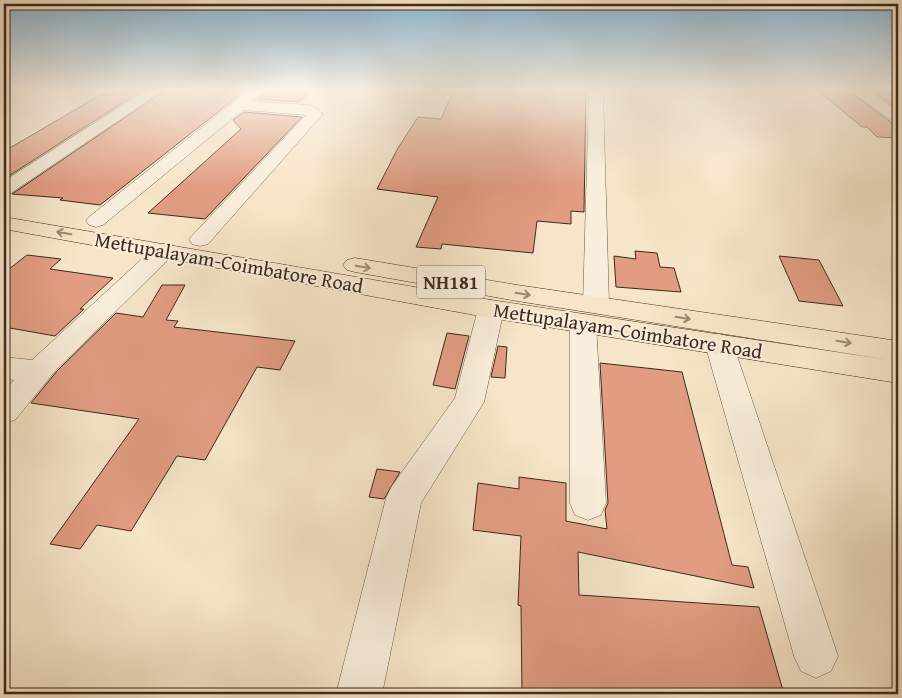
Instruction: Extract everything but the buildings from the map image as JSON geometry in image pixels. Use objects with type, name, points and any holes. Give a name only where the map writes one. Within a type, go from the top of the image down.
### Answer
[{"type":"highway","name":"NH181","points":[[4,207],[200,239],[589,314],[898,351]]},
{"type":"highway","name":"Mettupalayam-Coimbatore Road","points":[[4,223],[491,309],[589,314],[719,344],[898,372]]},
{"type":"street","points":[[4,189],[108,122]]},
{"type":"street","points":[[96,221],[218,122]]},
{"type":"street","points":[[200,239],[308,122]]},
{"type":"street","points":[[588,503],[589,314],[595,122]]},
{"type":"street","points":[[4,411],[38,372],[164,251]]},
{"type":"street","points":[[359,694],[404,498],[469,402],[491,309]]},
{"type":"street","points":[[719,344],[816,656]]},
{"type":"street","points":[[4,368],[38,372]]}]
